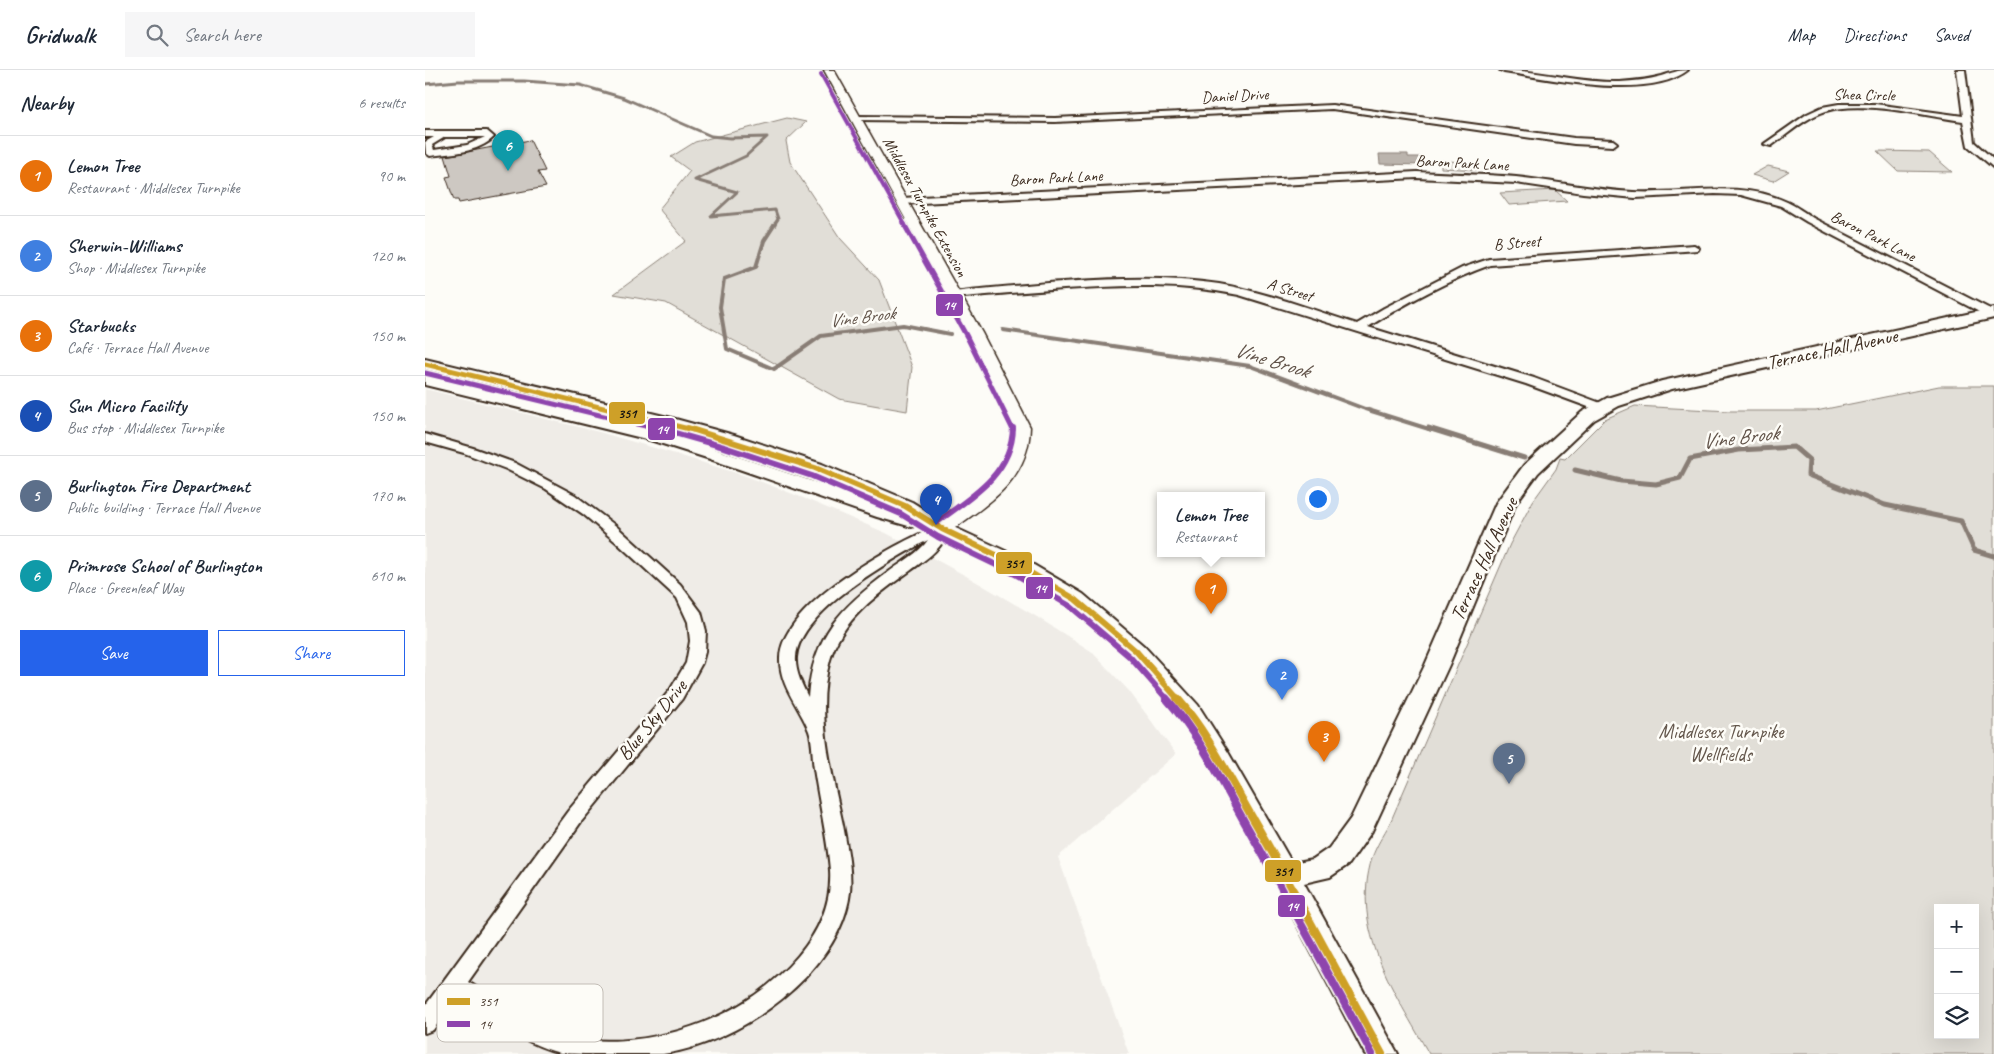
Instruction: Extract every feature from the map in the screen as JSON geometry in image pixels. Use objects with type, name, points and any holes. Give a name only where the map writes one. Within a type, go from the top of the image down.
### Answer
[{"type":"main road","name":"Terrace Hall Avenue","points":[[1285,875],[1320,869],[1339,856],[1363,824],[1437,665],[1506,503],[1531,469],[1588,416],[1639,393],[1668,385],[1993,313]]},
{"type":"main road","points":[[425,364],[655,419],[763,450],[859,485],[905,506],[942,529],[986,549],[1052,584],[1089,610],[1136,651],[1189,711],[1219,759],[1285,875],[1382,1054]]},
{"type":"main road","points":[[425,380],[687,445],[759,468],[839,498],[942,529]]},
{"type":"street","name":"Middlesex Turnpike Extension","points":[[829,70],[955,295],[1016,413],[1021,427],[1023,439],[1021,451],[1015,464],[998,486],[942,529]]},
{"type":"street","points":[[1503,70],[1589,82],[1627,84],[1653,81],[1684,70]]},
{"type":"street","points":[[1961,70],[1972,146],[1994,165]]},
{"type":"street","name":"Shea Circle","points":[[1769,144],[1808,117],[1832,107],[1869,107],[1967,119]]},
{"type":"street","name":"Daniel Drive","points":[[856,118],[1045,120],[1332,108],[1362,110],[1574,141],[1613,144]]},
{"type":"street","points":[[425,134],[443,134],[487,134],[490,138],[475,147],[430,153],[428,144],[443,134]]},
{"type":"street","name":"Baron Park Lane","points":[[901,201],[1402,175],[1516,180],[1627,194],[1741,192],[1784,204],[1810,220],[1993,313]]},
{"type":"street","name":"B Street","points":[[1359,328],[1388,310],[1466,270],[1489,262],[1694,248]]},
{"type":"street","name":"A Street","points":[[955,295],[1062,286],[1161,282],[1189,283],[1241,292],[1537,384],[1603,408]]},
{"type":"street","name":"Blue Sky Drive","points":[[425,438],[477,453],[511,466],[563,494],[589,511],[688,600],[695,617],[698,639],[695,661],[685,682],[597,788],[539,862],[456,984]]},
{"type":"street","points":[[818,733],[790,670],[788,656],[798,629],[817,606],[833,594],[904,546],[942,529]]},
{"type":"street","points":[[560,1042],[585,1050],[617,1053],[683,1044],[717,1033],[746,1017],[776,995],[802,968],[820,942],[833,916],[840,892],[840,867],[818,733],[818,675],[827,644],[836,629],[863,600],[933,545],[942,529]]},
{"type":"street","name":"Blue Sky Drive","points":[[425,1023],[437,1008]]},
{"type":"shaded area","points":[[1379,154],[1408,154],[1408,157],[1421,157],[1423,165],[1380,164]]},
{"type":"shaded area","points":[[425,389],[599,432],[746,476],[886,533],[968,577],[1091,651],[1129,691],[1176,754],[1058,857],[1129,1054],[425,1054]]},
{"type":"green space","points":[[787,118],[806,122],[786,141],[790,162],[840,238],[879,280],[912,367],[907,411],[839,399],[666,303],[614,294],[686,241],[659,209],[690,171],[671,157],[695,142]]},
{"type":"green space","points":[[1877,151],[1929,152],[1952,172],[1898,171]]},
{"type":"green space","points":[[1441,160],[1477,164],[1477,170],[1441,168]]},
{"type":"green space","points":[[1768,166],[1789,171],[1773,181],[1752,175]]},
{"type":"green space","points":[[1555,190],[1567,201],[1509,205],[1500,193]]},
{"type":"green space","name":"Middlesex Turnpike Wellfields","points":[[1939,386],[1994,386],[1994,1054],[1429,1054],[1390,984],[1379,960],[1371,936],[1367,910],[1367,885],[1372,858],[1390,823],[1510,544],[1533,501],[1556,469],[1560,458],[1565,459],[1605,419],[1635,406],[1730,411],[1816,411]]},
{"type":"building","points":[[530,140],[545,171],[538,172],[546,187],[459,203],[458,200],[454,200],[446,177],[451,176],[445,156]]},
{"type":"waterway","name":"Vine Brook","points":[[425,84],[458,81],[524,81],[580,85],[624,98],[711,136],[730,138],[767,137],[746,156],[695,180],[737,192],[711,216],[775,210],[778,219],[774,225]]},
{"type":"waterway","name":"Vine Brook","points":[[775,224],[764,241],[756,267],[724,279],[720,307],[727,349],[774,369],[821,336],[903,325],[950,334]]},
{"type":"waterway","name":"Vine Brook","points":[[1003,330],[1250,366],[1365,409],[1432,430]]},
{"type":"waterway","name":"Vine Brook","points":[[1428,428],[1524,458]]},
{"type":"waterway","name":"Vine Brook","points":[[1575,470],[1621,481],[1656,484],[1680,478],[1690,459],[1739,450],[1794,447],[1809,460],[1808,475],[1885,505],[1961,521],[1974,550],[1994,556]]},
{"type":"transit line","name":"14","points":[[821,74],[967,337],[1013,429],[1011,445],[1005,460],[997,472],[976,494],[937,522]]},
{"type":"transit line","name":"351","points":[[425,364],[662,421],[727,439],[815,468],[905,506],[942,529],[1019,566],[1075,599],[1136,651],[1189,711],[1219,759],[1285,875],[1382,1054]]},
{"type":"transit line","name":"14","points":[[425,373],[660,429],[724,447],[812,476],[901,514],[938,537],[1015,574],[1070,606],[1130,657],[1182,716],[1277,879],[1372,1054]]},
{"type":"place","name":"Primrose School of Burlington","points":[[508,171]]},
{"type":"place","name":"Sun Micro Facility","points":[[936,525]]},
{"type":"place","name":"Lemon Tree","points":[[1211,614]]},
{"type":"place","name":"Sherwin-Williams","points":[[1282,700]]},
{"type":"place","name":"Starbucks","points":[[1324,762]]},
{"type":"place","name":"Burlington Fire Department","points":[[1509,784]]}]
